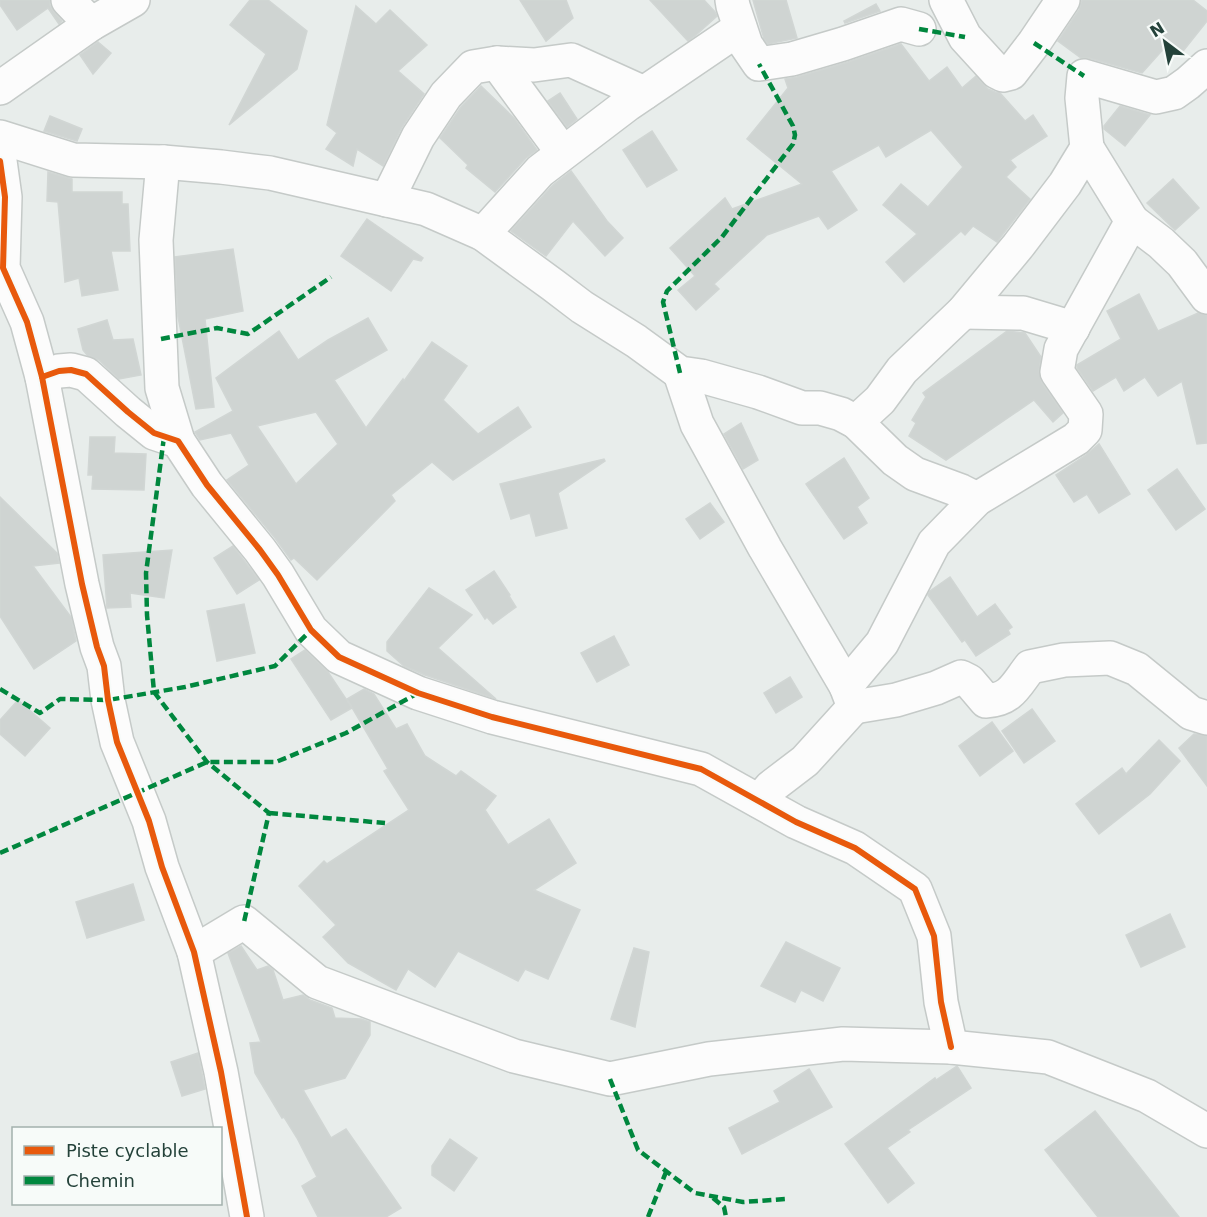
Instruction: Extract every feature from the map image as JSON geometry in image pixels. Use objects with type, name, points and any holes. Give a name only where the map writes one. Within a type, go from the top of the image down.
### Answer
[{"type":"street","points":[[68,0],[91,24]]},
{"type":"street","points":[[0,88],[91,24],[133,0]]},
{"type":"street","points":[[946,0],[964,38],[997,72],[1004,75],[1011,73],[1063,0]]},
{"type":"street","points":[[483,234],[540,171],[644,93],[736,14],[746,45],[759,64],[792,59],[901,24],[919,29]]},
{"type":"street","points":[[387,200],[418,137],[447,95],[473,67],[497,63],[534,65],[572,60],[644,93]]},
{"type":"street","points":[[497,63],[563,153]]},
{"type":"street","points":[[1207,66],[1174,93],[1156,98],[1084,76],[1082,98],[1087,148],[1132,222],[1175,256],[1207,297]]},
{"type":"street","points":[[0,137],[73,160],[163,162],[270,173],[426,209],[483,234],[582,307],[636,341],[680,373],[701,376],[758,392],[802,408],[820,408],[841,414],[856,422],[894,460],[915,474],[961,490],[977,499]]},
{"type":"street","points":[[856,422],[880,400],[902,370],[963,312],[1018,246],[1065,184],[1087,148]]},
{"type":"street","points":[[0,161],[5,197],[3,268],[27,322],[42,377],[82,584],[97,647],[104,666],[117,742],[195,952],[221,1072],[247,1217]]},
{"type":"street","points":[[163,162],[156,240],[162,388],[178,441],[207,485],[278,575],[311,630],[339,657],[418,693],[492,717],[701,769],[796,822],[855,848],[915,889],[934,936],[941,1002],[951,1047]]},
{"type":"street","points":[[759,801],[771,787],[805,761],[850,697],[882,643],[934,543],[977,499],[1076,439],[1085,429],[1086,414],[1057,372],[1061,349],[1132,222]]},
{"type":"street","points":[[0,298],[27,322]]},
{"type":"street","points":[[963,312],[1023,313],[1073,328]]},
{"type":"street","points":[[42,377],[59,371],[71,370],[86,374],[154,433],[178,441]]},
{"type":"street","points":[[680,373],[697,424],[850,697]]},
{"type":"street","points":[[850,697],[896,700],[936,688],[961,677],[969,681],[986,701],[995,700],[1008,696],[1030,667],[1064,660],[1110,658],[1137,669],[1191,713],[1207,718]]},
{"type":"street","points":[[195,952],[244,922],[317,982],[514,1056],[610,1078],[709,1059],[843,1044],[951,1047],[1048,1057],[1147,1095],[1207,1131]]},
{"type":"building","points":[[0,0],[50,0],[54,12],[62,21],[59,24],[48,8],[17,30],[0,5]]},
{"type":"building","points":[[250,0],[268,0],[307,31],[297,69],[229,125],[266,54],[230,25]]},
{"type":"building","points":[[520,0],[566,0],[573,18],[546,41]]},
{"type":"building","points":[[650,0],[704,0],[717,16],[688,41]]},
{"type":"building","points":[[753,0],[786,0],[797,38],[768,44],[764,39]]},
{"type":"building","points":[[1082,0],[1193,0],[1207,11],[1207,21],[1180,55],[1167,45],[1142,73],[1089,58],[1081,58],[1058,41],[1079,10]]},
{"type":"building","points":[[876,4],[880,11],[845,23],[844,21]]},
{"type":"building","points":[[356,6],[376,24],[390,10],[427,45],[398,71],[424,94],[402,127],[383,166],[357,149],[353,166],[326,149],[337,133],[327,125]]},
{"type":"building","points":[[98,42],[111,53],[93,74],[80,55]]},
{"type":"building","points":[[901,44],[929,81],[947,67],[962,88],[976,76],[988,89],[1000,93],[1025,121],[1033,115],[1047,136],[1010,160],[1016,167],[1006,177],[1030,199],[997,242],[973,226],[965,235],[961,231],[904,282],[886,262],[917,234],[883,205],[901,184],[928,207],[963,167],[931,130],[886,157],[879,145],[831,171],[857,210],[828,229],[819,216],[767,235],[714,284],[719,289],[696,310],[678,290],[695,276],[670,248],[725,198],[732,209],[802,184],[747,139],[788,88],[785,79],[848,62]]},
{"type":"building","points":[[481,86],[514,118],[537,150],[526,158],[495,192],[466,168],[468,165],[440,138],[461,107]]},
{"type":"building","points":[[560,93],[577,119],[567,127],[548,101]]},
{"type":"building","points":[[1120,106],[1150,115],[1125,146],[1104,129]]},
{"type":"building","points":[[50,116],[82,129],[77,141],[44,131]]},
{"type":"building","points":[[652,131],[677,170],[647,187],[623,150]]},
{"type":"building","points":[[571,171],[607,221],[623,238],[605,256],[573,221],[546,256],[511,231],[553,185]]},
{"type":"building","points":[[48,172],[72,179],[72,192],[122,192],[122,204],[128,204],[130,251],[111,251],[118,290],[82,296],[79,278],[65,282],[58,202],[47,201]]},
{"type":"building","points":[[1173,179],[1199,208],[1175,230],[1147,203]]},
{"type":"building","points":[[367,219],[423,258],[421,261],[413,259],[391,291],[341,256]]},
{"type":"building","points":[[233,249],[243,311],[205,319],[214,407],[196,409],[178,317],[175,257]]},
{"type":"building","points":[[1139,294],[1158,331],[1198,313],[1207,315],[1207,443],[1197,444],[1182,381],[1158,396],[1145,377],[1124,391],[1116,377],[1093,391],[1077,368],[1077,365],[1121,339],[1107,311]]},
{"type":"building","points":[[368,318],[387,350],[334,380],[366,428],[432,342],[467,366],[443,400],[478,434],[518,407],[531,427],[453,480],[432,462],[391,495],[395,501],[317,580],[294,558],[291,560],[227,480],[249,465],[231,433],[200,440],[195,432],[233,411],[216,378],[279,331],[298,360]],"holes":[[[316,412],[338,444],[296,484],[257,426]]]},
{"type":"building","points":[[107,320],[113,340],[133,339],[141,375],[119,379],[99,360],[87,355],[83,350],[78,329]]},
{"type":"building","points":[[1007,331],[1025,333],[1041,357],[1039,370],[1042,383],[1063,413],[1053,422],[1034,400],[946,460],[909,436],[916,423],[912,420],[926,397],[923,393]]},
{"type":"building","points":[[741,423],[758,460],[743,469],[724,434]]},
{"type":"building","points":[[90,437],[115,437],[114,453],[146,454],[144,490],[92,489],[93,475],[88,475]]},
{"type":"building","points":[[1099,444],[1130,494],[1099,513],[1087,494],[1074,502],[1056,475]]},
{"type":"building","points":[[844,458],[869,498],[857,507],[867,523],[844,539],[806,484]]},
{"type":"building","points":[[604,459],[605,461],[558,493],[567,528],[536,536],[530,513],[511,519],[500,484]]},
{"type":"building","points":[[1177,469],[1205,509],[1176,530],[1148,490]]},
{"type":"building","points":[[0,497],[57,553],[59,563],[33,566],[71,617],[76,641],[34,669],[0,616]]},
{"type":"building","points":[[710,503],[724,522],[700,539],[686,519]]},
{"type":"building","points":[[233,546],[259,580],[237,594],[214,558]]},
{"type":"building","points":[[172,550],[164,598],[130,593],[131,607],[107,608],[103,555]]},
{"type":"building","points":[[494,571],[516,607],[493,624],[487,617],[485,619],[466,590]]},
{"type":"building","points":[[950,577],[977,617],[995,604],[1012,627],[1008,630],[1010,634],[976,656],[965,640],[962,642],[928,595],[930,591]]},
{"type":"building","points":[[429,588],[472,615],[438,648],[496,699],[404,666],[387,651],[387,642]]},
{"type":"building","points":[[244,604],[255,653],[217,661],[207,611]]},
{"type":"building","points":[[614,636],[629,665],[597,682],[581,653]]},
{"type":"building","points":[[305,650],[328,672],[352,708],[331,720],[291,659]]},
{"type":"building","points":[[790,677],[802,697],[776,713],[764,693]]},
{"type":"building","points":[[364,689],[374,694],[396,729],[407,724],[425,756],[456,776],[461,771],[496,796],[485,810],[508,845],[549,819],[576,863],[534,890],[580,910],[548,979],[525,969],[518,981],[458,951],[435,987],[408,969],[396,990],[348,963],[323,937],[336,925],[299,886],[324,861],[327,864],[409,810],[384,771],[388,769],[347,699]]},
{"type":"building","points":[[18,700],[50,728],[25,756],[0,734],[0,720]]},
{"type":"building","points":[[1032,709],[1055,741],[1024,763],[1002,731]]},
{"type":"building","points":[[992,722],[1013,751],[980,776],[959,746]]},
{"type":"building","points":[[1194,734],[1207,736],[1207,786],[1179,748]]},
{"type":"building","points":[[1159,740],[1180,761],[1150,794],[1099,834],[1076,804],[1122,768],[1126,774]]},
{"type":"building","points":[[133,884],[144,920],[87,938],[76,902]]},
{"type":"building","points":[[1170,914],[1185,947],[1141,967],[1126,935]]},
{"type":"building","points":[[786,942],[840,968],[823,1001],[801,990],[795,1002],[761,986]]},
{"type":"building","points":[[241,946],[257,970],[268,966],[273,970],[283,1000],[303,995],[332,1008],[335,1018],[361,1019],[370,1022],[370,1035],[345,1078],[303,1090],[331,1138],[346,1129],[401,1208],[386,1217],[318,1217],[302,1186],[317,1177],[297,1138],[255,1073],[250,1043],[261,1042],[228,953]]},
{"type":"building","points":[[634,948],[649,952],[635,1027],[611,1019]]},
{"type":"building","points":[[198,1053],[205,1089],[182,1096],[171,1062]]},
{"type":"building","points":[[957,1066],[971,1088],[908,1130],[910,1132],[887,1148],[914,1183],[888,1203],[845,1144],[935,1078],[936,1080]]},
{"type":"building","points":[[809,1069],[832,1107],[742,1154],[729,1128],[780,1102],[774,1091]]},
{"type":"building","points":[[1095,1111],[1179,1217],[1098,1217],[1045,1150]]},
{"type":"building","points":[[450,1139],[477,1158],[454,1191],[432,1175],[432,1166]]},
{"type":"marked path","points":[[919,29],[965,37]]},
{"type":"marked path","points":[[1034,43],[1084,76]]},
{"type":"marked path","points":[[680,373],[663,302],[667,291],[722,237],[793,144],[795,135],[793,126],[759,64]]},
{"type":"marked path","points":[[161,339],[217,328],[248,334],[331,277]]},
{"type":"marked path","points":[[164,437],[146,573],[147,615],[154,692],[207,762],[269,813],[244,922]]},
{"type":"marked path","points":[[0,689],[40,713],[60,699],[108,700],[185,687],[275,666],[311,630]]},
{"type":"marked path","points":[[0,853],[207,762],[276,762],[346,733],[418,693]]},
{"type":"marked path","points":[[269,813],[385,823]]},
{"type":"marked path","points":[[610,1079],[638,1150],[695,1193],[743,1202],[786,1199]]},
{"type":"marked path","points":[[648,1217],[666,1172]]},
{"type":"marked path","points":[[713,1198],[724,1207],[726,1217]]},
{"type":"cycle path","points":[[0,161],[5,197],[3,268],[27,322],[42,377],[82,584],[97,647],[104,666],[117,742],[149,821],[162,867],[194,952],[221,1072],[247,1217]]},
{"type":"cycle path","points":[[42,377],[59,371],[71,370],[86,374],[154,433],[178,441],[207,485],[278,575],[311,630],[339,657],[418,693],[492,717],[701,769],[796,822],[855,848],[915,889],[934,936],[941,1002],[951,1047]]}]
